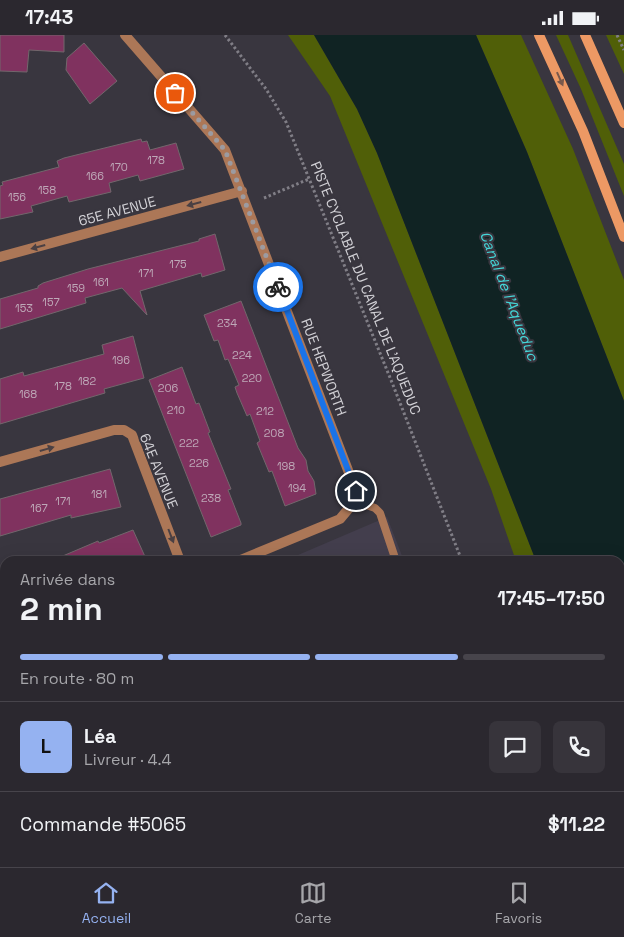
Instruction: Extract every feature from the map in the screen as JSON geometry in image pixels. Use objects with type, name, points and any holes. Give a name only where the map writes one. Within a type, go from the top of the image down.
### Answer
[{"type":"main road","points":[[539,35],[583,131],[624,237]]},
{"type":"main road","points":[[585,35],[624,123]]},
{"type":"street","name":"RUE HEPWORTH","points":[[125,35],[225,150],[353,481],[356,491],[355,501]]},
{"type":"street","name":"65E AVENUE","points":[[0,257],[242,191]]},
{"type":"street","name":"64E AVENUE","points":[[0,462],[114,430],[124,430],[132,435],[178,556]]},
{"type":"street","points":[[250,556],[340,519],[355,501]]},
{"type":"lane","points":[[355,501],[375,508],[380,513],[394,556]]},
{"type":"path","name":"PISTE CYCLABLE DU CANAL DE L'AQUEDUC","points":[[225,35],[266,89],[286,122],[460,556]]},
{"type":"path","points":[[617,35],[624,50]]},
{"type":"path","points":[[264,198],[309,179]]},
{"type":"shaded area","points":[[387,517],[402,556],[296,556]]},
{"type":"green space","points":[[288,35],[314,35],[357,109],[377,153],[534,556],[514,556],[491,489],[330,96]]},
{"type":"green space","points":[[476,35],[521,35],[573,149],[624,280],[624,401],[527,152]]},
{"type":"green space","points":[[556,35],[568,35],[624,164],[624,196],[581,89]]},
{"type":"green space","points":[[606,35],[624,35],[624,74]]},
{"type":"water","name":"Canal de l'Aqueduc","points":[[314,35],[476,35],[527,152],[624,401],[624,556],[534,556],[377,153],[357,109]]},
{"type":"building","points":[[0,35],[64,35],[64,52],[29,50],[27,72],[0,71]]},
{"type":"building","points":[[84,43],[117,81],[90,104],[66,70],[67,58]]},
{"type":"building","points":[[141,139],[142,142],[147,141],[150,150],[176,143],[184,169],[140,181],[138,175],[109,183],[111,192],[69,202],[67,196],[31,206],[33,212],[0,219],[0,186],[3,185],[2,182],[59,167],[57,161],[64,158]]},
{"type":"building","points":[[215,234],[225,270],[202,277],[201,273],[140,291],[147,315],[122,288],[85,298],[86,303],[0,329],[0,299],[38,288],[43,283],[88,269],[199,241],[199,239]]},
{"type":"building","points":[[241,301],[298,448],[306,460],[308,471],[314,481],[316,494],[285,506],[272,471],[269,472],[257,443],[260,441],[250,414],[247,416],[237,393],[235,387],[239,385],[228,359],[225,360],[218,340],[214,341],[204,315]]},
{"type":"building","points":[[133,336],[144,378],[104,389],[105,393],[0,424],[0,379],[23,372],[24,376],[104,354],[102,345]]},
{"type":"building","points":[[182,367],[196,404],[199,403],[210,432],[208,433],[231,489],[228,490],[241,523],[241,525],[211,537],[149,380]]},
{"type":"building","points":[[110,469],[121,507],[71,518],[71,515],[0,536],[0,499]]},
{"type":"building","points":[[133,530],[145,556],[63,556],[98,541],[99,543]]},
{"type":"way so far","points":[[175,93],[225,150],[278,287]]},
{"type":"route","points":[[278,287],[356,491]]}]
